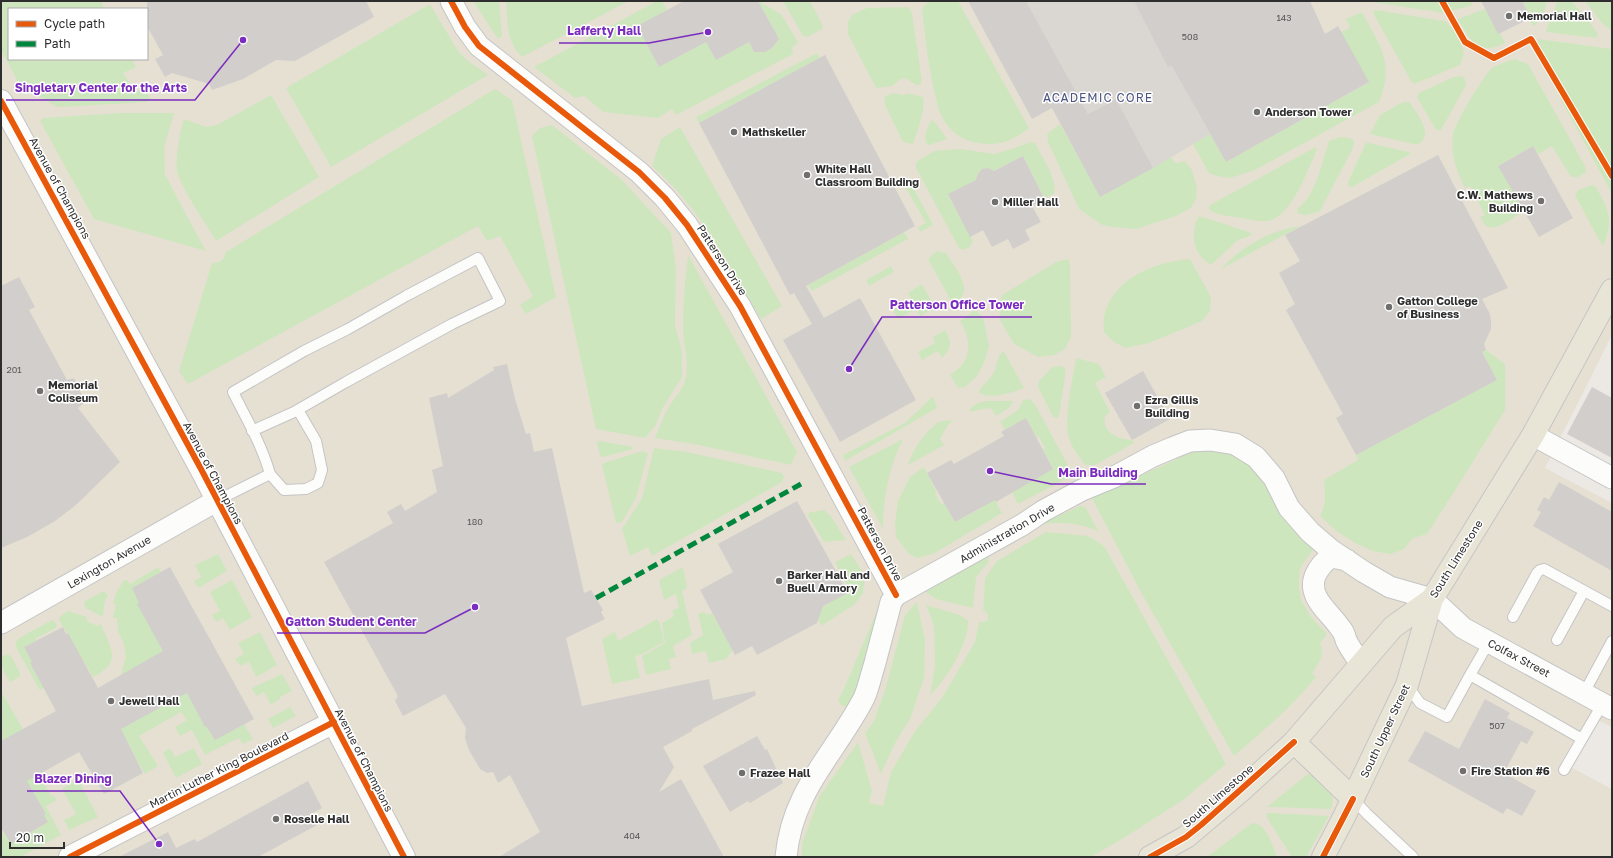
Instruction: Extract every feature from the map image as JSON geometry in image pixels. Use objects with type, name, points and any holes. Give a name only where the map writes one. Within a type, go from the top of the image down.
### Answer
[{"type":"main road","name":"Avenue of Champions","points":[[1,101],[201,469],[216,501],[404,857]]},
{"type":"main road","name":"South Limestone","points":[[1150,857],[1186,837],[1294,742],[1393,627],[1432,599],[1533,435],[1612,290]]},
{"type":"main road","name":"South Upper Street","points":[[1323,857],[1353,799],[1407,685],[1432,599]]},
{"type":"main road","name":"Martin Luther King Boulevard","points":[[70,857],[334,722]]},
{"type":"main road","points":[[1294,742],[1353,799]]},
{"type":"street","name":"Patterson Drive","points":[[451,1],[465,27],[479,46],[639,172],[665,198],[687,225],[740,306],[896,595]]},
{"type":"street","points":[[1533,435],[1612,478]]},
{"type":"street","name":"Administration Drive","points":[[896,595],[1082,490],[1116,476],[1153,456],[1190,441],[1210,440],[1235,444],[1256,457],[1274,478],[1290,508],[1310,532],[1347,560],[1390,587],[1432,599]]},
{"type":"street","name":"Lexington Avenue","points":[[1,623],[216,501]]},
{"type":"street","name":"Administration Drive","points":[[1347,560],[1331,557],[1323,562],[1313,582],[1315,595],[1342,630],[1361,664]]},
{"type":"street","points":[[786,857],[793,819],[802,797],[818,770],[850,723],[864,696],[891,602],[896,595]]},
{"type":"street","name":"Colfax Street","points":[[1432,599],[1463,628],[1607,706]]},
{"type":"lane","points":[[252,431],[298,410],[452,324],[500,301],[478,258],[348,329],[304,351],[233,392],[266,462],[270,474],[284,490],[306,490],[318,483],[322,470],[316,441],[298,410]]},
{"type":"lane","points":[[216,501],[270,474]]},
{"type":"lane","points":[[1512,617],[1540,570],[1544,569],[1612,606]]},
{"type":"lane","points":[[1557,640],[1584,591]]},
{"type":"lane","points":[[1584,693],[1612,641]]},
{"type":"lane","points":[[1407,685],[1420,703],[1447,717],[1489,642]]},
{"type":"lane","points":[[1470,675],[1582,739]]},
{"type":"lane","points":[[1564,770],[1582,739],[1607,706]]},
{"type":"lane","points":[[1353,799],[1413,857]]},
{"type":"shaded area","points":[[1,1],[1612,1],[1612,335],[1545,468],[1612,503],[1612,727],[1589,716],[1561,762],[1612,789],[1612,857],[1,857]]},
{"type":"shaded area","points":[[1026,1],[1134,1],[1169,67],[1251,25],[1185,89],[1210,134],[1153,168],[1116,99],[1088,114]]},
{"type":"green space","points":[[1,1],[101,1],[104,8],[8,8],[8,60],[132,60],[136,67],[123,73],[136,92],[144,88],[150,99],[147,102],[61,107],[55,106],[19,84],[1,50]]},
{"type":"green space","points":[[473,1],[499,1],[502,36],[498,39]]},
{"type":"green space","points":[[506,1],[629,1],[522,57],[513,44],[508,31]]},
{"type":"green space","points":[[657,1],[662,1],[667,10],[638,26],[659,67],[706,42],[716,60],[749,42],[754,52],[769,50],[779,39],[758,1],[781,14],[798,42],[792,48],[793,54],[676,115],[672,109],[658,118],[603,112],[584,96],[575,98],[534,67]]},
{"type":"green space","points":[[783,1],[810,1],[823,26],[822,29],[807,37],[803,36]]},
{"type":"green space","points":[[931,1],[958,1],[1029,128],[1018,136],[1005,142],[992,144],[978,143],[966,140],[956,134],[947,125],[938,109],[931,76],[922,10],[924,5]]},
{"type":"green space","points":[[1371,1],[1438,1],[1444,13],[1372,2]]},
{"type":"green space","points":[[1447,1],[1471,1],[1473,5],[1452,11]]},
{"type":"green space","points":[[1522,1],[1547,1],[1543,15],[1533,26],[1529,19],[1531,18]]},
{"type":"green space","points":[[1557,1],[1572,1],[1598,35],[1595,38],[1547,32],[1546,29]]},
{"type":"green space","points":[[1585,1],[1612,1],[1612,31],[1602,23]]},
{"type":"green space","points":[[430,4],[458,51],[467,60],[488,75],[331,167],[286,88]]},
{"type":"green space","points":[[907,7],[912,13],[922,81],[920,85],[916,85],[909,80],[902,78],[892,86],[876,88],[848,34],[848,22],[852,15],[867,8]]},
{"type":"green space","points":[[1485,9],[1498,34],[1500,33],[1505,43],[1496,47],[1488,48],[1476,44],[1471,40],[1458,19]]},
{"type":"green space","points":[[1375,10],[1447,22],[1455,33],[1464,51],[1460,65],[1414,84],[1373,13]]},
{"type":"green space","points":[[1362,12],[1380,45],[1385,65],[1386,76],[1379,102],[1255,170],[1230,178],[1209,173],[1193,144],[1210,134],[1226,162],[1368,83],[1341,32],[1350,28],[1346,19]]},
{"type":"green space","points":[[1538,39],[1612,49],[1612,194],[1538,57]]},
{"type":"green space","points":[[817,53],[820,58],[699,123],[696,117]]},
{"type":"green space","points":[[1515,59],[1528,64],[1585,166],[1586,172],[1578,177],[1571,177],[1552,146],[1538,154],[1533,146],[1499,165],[1524,211],[1499,226],[1490,228],[1486,226],[1480,217],[1485,215],[1470,186],[1465,188],[1459,176],[1453,156],[1453,135],[1458,121],[1476,89],[1488,72],[1492,68]]},
{"type":"green space","points":[[1462,76],[1465,79],[1466,85],[1441,130],[1436,130],[1417,97],[1419,93],[1454,77]]},
{"type":"green space","points":[[495,89],[512,100],[556,297],[526,314],[520,305],[533,296],[500,236],[487,241],[478,226],[188,384],[179,371],[212,263],[219,262],[223,259],[226,252]]},
{"type":"green space","points":[[893,93],[904,95],[908,93],[923,97],[924,101],[922,113],[913,144],[903,142],[885,105],[884,97]]},
{"type":"green space","points":[[271,95],[319,177],[216,241],[188,196],[177,171],[178,145],[184,119],[206,127],[217,125]]},
{"type":"green space","points":[[1403,102],[1409,102],[1425,129],[1423,140],[1419,144],[1370,134],[1380,115]]},
{"type":"green space","points":[[121,113],[174,113],[164,148],[165,174],[206,251],[94,219],[40,121],[43,118]]},
{"type":"green space","points":[[932,120],[947,139],[929,145],[925,140],[927,128]]},
{"type":"green space","points":[[1060,124],[1100,196],[1171,157],[1174,162],[1178,163],[1185,161],[1192,170],[1197,188],[1196,199],[1191,208],[1176,216],[1136,229],[1102,225],[1079,209],[1048,142],[1047,134]]},
{"type":"green space","points":[[552,125],[622,180],[671,233],[676,269],[675,324],[682,352],[682,377],[662,409],[656,425],[645,438],[596,429],[532,136],[540,128]]},
{"type":"green space","points":[[680,127],[782,306],[761,319],[725,258],[699,218],[669,182],[652,166],[661,139]]},
{"type":"green space","points":[[1340,137],[1350,138],[1354,141],[1353,148],[1320,211],[1307,215],[1298,214],[1297,209],[1304,203],[1318,178],[1329,141]]},
{"type":"green space","points":[[1030,142],[1035,143],[1049,168],[1054,183],[1054,194],[1044,198],[1023,156],[993,171],[988,168],[981,170],[978,174],[977,180],[948,195],[973,241],[970,247],[963,250],[959,248],[916,168],[916,162],[934,151],[961,149],[994,154]]},
{"type":"green space","points":[[1366,143],[1412,153],[1352,187],[1348,186],[1348,182]]},
{"type":"green space","points":[[1314,148],[1317,149],[1302,183],[1290,205],[1274,219],[1257,221],[1220,214],[1209,209],[1210,205]]},
{"type":"green space","points":[[912,185],[933,225],[920,232],[918,227],[926,223],[906,188]]},
{"type":"green space","points":[[1592,185],[1596,187],[1609,215],[1609,228],[1604,245],[1601,244],[1575,195],[1578,190]]},
{"type":"green space","points":[[1198,217],[1203,217],[1252,233],[1250,236],[1238,240],[1211,265],[1200,256],[1195,244],[1194,231]]},
{"type":"green space","points":[[1301,226],[1221,269],[1238,253],[1257,240],[1278,231]]},
{"type":"green space","points":[[904,232],[908,239],[812,291],[808,285]]},
{"type":"green space","points":[[937,251],[946,253],[963,282],[963,294],[960,298],[951,301],[928,259]]},
{"type":"green space","points":[[688,255],[797,452],[791,465],[694,444],[655,438],[667,410],[684,385],[685,381],[687,360],[683,333],[683,317]]},
{"type":"green space","points":[[1068,259],[1070,265],[1071,337],[1065,349],[1054,355],[1038,357],[1014,344],[1000,320],[999,305],[1002,295],[1056,262]]},
{"type":"green space","points":[[1190,259],[1211,297],[1210,311],[1202,321],[1149,343],[1125,348],[1114,342],[1104,332],[1104,317],[1109,303],[1125,282],[1150,268]]},
{"type":"green space","points":[[891,266],[894,272],[869,286],[866,280]]},
{"type":"green space","points":[[922,284],[935,308],[920,316],[916,309],[898,319],[893,310],[911,299],[908,293]]},
{"type":"green space","points":[[975,310],[983,317],[989,346],[984,363],[977,376],[965,387],[958,388],[950,375],[964,362],[968,350],[966,332],[960,321]]},
{"type":"green space","points":[[945,330],[949,338],[950,345],[942,358],[938,351],[922,360],[918,352],[935,343],[933,337]]},
{"type":"green space","points":[[1486,350],[1505,364],[1505,410],[1427,534],[1413,538],[1404,549],[1391,554],[1372,551],[1355,543],[1335,530],[1320,516],[1325,503],[1324,480],[1358,460],[1356,455],[1497,380],[1482,352]]},
{"type":"green space","points":[[1003,352],[1005,353],[1024,388],[1001,395],[983,395],[979,392],[992,375],[998,358]]},
{"type":"green space","points":[[1076,358],[1099,364],[1106,377],[1095,383],[1110,412],[1105,416],[1105,425],[1112,434],[1120,438],[1132,440],[1134,443],[1095,465],[1085,465],[1072,445],[1067,430],[1068,410]]},
{"type":"green space","points":[[1061,366],[1065,368],[1065,377],[1059,416],[1057,418],[1053,417],[1038,387],[1039,381],[1052,367]]},
{"type":"green space","points":[[933,396],[937,408],[845,461],[843,455],[905,423]]},
{"type":"green space","points":[[1028,399],[1036,406],[1071,471],[1070,476],[1064,480],[1018,504],[1009,486],[1030,482],[1053,468],[1043,450],[1045,448],[1039,437],[1037,438],[1026,418],[1005,430],[1000,422],[1019,409],[1023,400]]},
{"type":"green space","points":[[986,401],[1013,401],[1009,408],[996,416],[991,408],[969,412],[970,409],[978,403]]},
{"type":"green space","points":[[954,420],[948,425],[940,439],[944,445],[908,465],[916,448],[934,425],[942,421]]},
{"type":"green space","points":[[903,439],[894,461],[888,483],[884,506],[883,529],[849,467]]},
{"type":"green space","points":[[600,441],[633,447],[633,449],[603,457],[600,455],[597,442]]},
{"type":"green space","points":[[654,448],[687,452],[782,473],[784,477],[782,482],[652,556],[648,547],[630,556],[622,529],[642,498]]},
{"type":"green space","points":[[1221,449],[1241,455],[1266,479],[1294,527],[1313,550],[1300,568],[1299,586],[1301,600],[1311,617],[1327,634],[1320,643],[1322,655],[1312,674],[1316,677],[1287,709],[1234,756],[1142,594],[1092,498],[1192,452]]},
{"type":"green space","points":[[642,451],[648,453],[636,498],[622,522],[616,523],[602,465],[604,463]]},
{"type":"green space","points":[[924,467],[937,493],[935,494],[941,504],[944,503],[955,522],[978,510],[992,495],[1002,513],[933,554],[917,558],[909,554],[896,537],[895,523],[898,501],[910,477]]},
{"type":"green space","points":[[1080,506],[1086,508],[1098,531],[1083,526],[1070,524],[1041,524]]},
{"type":"green space","points":[[824,510],[830,515],[846,540],[824,542],[807,514]]},
{"type":"green space","points":[[1046,532],[1088,536],[1104,546],[1226,764],[1183,800],[1091,857],[802,857],[802,844],[819,797],[858,742],[872,791],[869,803],[883,806],[891,772],[915,731],[942,698],[975,642],[979,622],[988,620],[988,614],[983,610],[985,578],[997,561]]},
{"type":"green space","points":[[218,554],[227,571],[198,588],[194,581],[201,577],[195,565]]},
{"type":"green space","points":[[851,554],[865,576],[863,593],[854,605],[821,626],[815,611],[850,591],[835,562]]},
{"type":"green space","points":[[989,555],[988,563],[976,577],[973,608],[936,599],[924,591]]},
{"type":"green space","points":[[158,567],[161,572],[132,588],[166,652],[122,676],[126,657],[124,644],[118,631],[117,618],[113,618],[116,604],[113,603],[116,593],[124,580],[127,580],[130,584]]},
{"type":"green space","points":[[683,567],[687,588],[682,591],[692,635],[673,646],[676,657],[669,659],[671,669],[646,675],[642,656],[665,643],[662,623],[674,616],[672,611],[679,607],[676,594],[664,600],[659,580]]},
{"type":"green space","points":[[232,580],[252,617],[230,630],[223,618],[216,622],[212,615],[220,611],[210,592]]},
{"type":"green space","points":[[103,591],[108,595],[105,601],[103,617],[85,608],[84,602]]},
{"type":"green space","points":[[917,602],[925,640],[924,678],[910,719],[896,741],[881,774],[865,733],[874,721],[886,687],[905,615]]},
{"type":"green space","points":[[926,605],[960,615],[968,621],[965,640],[961,651],[943,680],[930,695],[935,666],[934,625]]},
{"type":"green space","points":[[68,611],[87,617],[87,621],[97,626],[101,624],[111,648],[112,655],[108,666],[93,677],[58,618]]},
{"type":"green space","points":[[704,612],[707,615],[712,613],[733,650],[726,659],[709,663],[706,651],[692,654],[690,643],[703,635],[698,614]]},
{"type":"green space","points":[[876,613],[873,641],[867,669],[849,709],[840,704],[838,700]]},
{"type":"green space","points":[[657,619],[660,624],[664,642],[640,655],[635,656],[640,678],[612,684],[602,639],[615,632],[618,641]]},
{"type":"green space","points":[[52,620],[57,624],[56,628],[35,639],[36,641],[24,647],[32,662],[30,664],[45,687],[41,690],[39,689],[16,647],[16,642],[19,638]]},
{"type":"green space","points":[[260,632],[277,665],[256,677],[249,662],[240,666],[235,659],[244,654],[238,643]]},
{"type":"green space","points":[[7,654],[11,656],[20,673],[19,677],[10,682],[1,667],[1,658]]},
{"type":"green space","points":[[282,674],[292,691],[280,697],[280,699],[271,705],[264,692],[256,696],[252,688]]},
{"type":"green space","points":[[187,691],[205,726],[244,724],[253,739],[243,744],[239,738],[205,755],[192,730],[180,736],[175,727],[187,720],[181,712],[139,736],[158,766],[145,774],[119,729]]},
{"type":"green space","points":[[1,693],[23,729],[4,741],[1,737]]},
{"type":"green space","points":[[290,707],[296,716],[273,728],[268,719]]},
{"type":"green space","points":[[170,748],[175,757],[194,748],[202,764],[176,778],[163,753]]},
{"type":"green space","points":[[39,774],[51,796],[54,795],[57,800],[46,806],[61,835],[20,857],[1,857],[1,830],[11,844],[48,822],[30,786],[25,780]]},
{"type":"green space","points":[[1308,774],[1318,776],[1331,792],[1333,800],[1331,809],[1267,807]]},
{"type":"green space","points":[[78,779],[98,817],[69,830],[64,820],[76,814],[62,789]]},
{"type":"green space","points":[[1266,814],[1329,816],[1306,857],[1292,857],[1267,818]]},
{"type":"green space","points":[[1252,823],[1262,827],[1265,831],[1271,841],[1277,857],[1207,857]]},
{"type":"building","points":[[147,1],[366,1],[374,17],[295,61],[276,60],[243,79],[212,90],[209,84],[172,73],[165,77],[155,59],[163,55],[148,28]]},
{"type":"building","points":[[684,1],[758,1],[779,39],[772,48],[765,52],[754,52],[749,42],[716,60],[706,42],[659,67],[637,26]]},
{"type":"building","points":[[968,1],[1026,1],[1088,114],[1116,99],[1153,168],[1100,197],[1052,108],[1032,119]]},
{"type":"building","name":"Anderson Tower","points":[[1134,1],[1310,1],[1325,34],[1338,26],[1369,82],[1226,162],[1172,66],[1168,67]]},
{"type":"building","name":"Memorial Hall","points":[[1481,1],[1522,1],[1531,18],[1498,34]]},
{"type":"building","name":"White Hall Classroom Building","points":[[825,55],[915,226],[806,286],[824,318],[860,298],[916,400],[840,442],[783,340],[812,324],[794,293],[790,295],[699,123]]},
{"type":"building","name":"C.W. Mathews Building","points":[[1533,146],[1573,218],[1539,237],[1498,166]]},
{"type":"building","name":"Gatton College of Business","points":[[1438,155],[1508,288],[1482,299],[1490,314],[1491,329],[1484,344],[1486,350],[1482,352],[1497,380],[1356,455],[1336,418],[1343,414],[1286,310],[1295,304],[1279,273],[1300,261],[1285,235]]},
{"type":"building","name":"Miller Hall","points":[[1023,156],[1044,198],[1032,206],[1041,222],[1025,230],[1030,240],[1013,249],[1008,239],[992,247],[983,230],[970,237],[948,194],[976,180],[982,169],[988,168],[994,171]]},
{"type":"building","name":"Memorial Coliseum","points":[[19,277],[35,307],[29,310],[67,380],[74,378],[85,402],[78,408],[120,462],[76,505],[55,521],[27,537],[1,548],[1,286]]},
{"type":"building","points":[[507,364],[515,399],[526,434],[530,433],[534,452],[552,448],[584,593],[591,590],[603,610],[601,612],[605,619],[566,638],[582,706],[709,679],[713,700],[755,691],[756,695],[692,729],[692,731],[663,747],[674,767],[659,792],[681,779],[724,857],[499,857],[540,832],[510,775],[498,783],[493,772],[487,773],[480,769],[469,750],[465,738],[466,728],[445,694],[403,716],[395,701],[398,696],[324,562],[393,523],[387,512],[401,504],[405,511],[437,492],[432,470],[443,466],[429,398],[447,393],[448,398],[494,370],[493,367]]},
{"type":"building","name":"Ezra Gillis Building","points":[[1143,371],[1170,419],[1132,440],[1105,393]]},
{"type":"building","points":[[1592,387],[1612,398],[1612,458],[1567,434]]},
{"type":"building","points":[[1026,418],[1053,469],[996,502],[995,500],[955,522],[927,473],[951,460],[954,464],[1004,436],[1001,432]]},
{"type":"building","points":[[1559,482],[1612,512],[1612,571],[1533,526],[1541,512],[1537,510],[1544,497],[1549,500]]},
{"type":"building","name":"Barker Hall and Buell Armory","points":[[797,501],[848,593],[823,606],[817,623],[757,655],[752,646],[735,655],[700,590],[733,572],[718,544]]},
{"type":"building","name":"Jewell Hall","points":[[170,567],[254,719],[215,740],[206,726],[205,727],[187,693],[121,729],[143,773],[104,794],[79,752],[27,781],[46,814],[44,815],[48,822],[11,844],[1,828],[1,741],[56,711],[30,663],[32,662],[24,647],[63,627],[66,634],[68,633],[98,688],[163,651],[137,604],[139,603],[132,588]]},
{"type":"building","points":[[1485,699],[1510,713],[1507,718],[1534,732],[1527,744],[1521,741],[1504,773],[1536,791],[1522,816],[1507,808],[1503,814],[1408,761],[1425,731],[1459,749]]},
{"type":"building","name":"Frazee Hall","points":[[757,736],[765,750],[767,749],[783,783],[750,803],[748,801],[730,812],[703,766]]},
{"type":"building","name":"Roselle Hall","points":[[308,781],[322,808],[311,814],[317,825],[258,857],[119,857],[168,832],[176,848],[195,839],[197,842]]},
{"type":"marked path","points":[[596,598],[801,484]]},
{"type":"cycle path","points":[[451,1],[465,27],[479,46],[639,172],[665,198],[687,225],[740,306],[896,595]]},
{"type":"cycle path","points":[[1442,1],[1465,42],[1494,58],[1531,39],[1612,176]]},
{"type":"cycle path","points":[[1,101],[201,469],[404,857]]},
{"type":"cycle path","points":[[70,857],[334,722]]},
{"type":"cycle path","points":[[1150,857],[1186,837],[1294,742]]},
{"type":"cycle path","points":[[1323,857],[1353,799]]},
{"type":"place","name":"Memorial Hall","points":[[1509,16]]},
{"type":"place","name":"Lafferty Hall","points":[[708,32]]},
{"type":"place","name":"Singletary Center for the Arts","points":[[243,40]]},
{"type":"place","name":"Anderson Tower","points":[[1257,112]]},
{"type":"place","name":"Mathskeller","points":[[734,132]]},
{"type":"place","name":"White Hall Classroom Building","points":[[807,175]]},
{"type":"place","name":"C.W. Mathews Building","points":[[1541,201]]},
{"type":"place","name":"Miller Hall","points":[[995,202]]},
{"type":"place","name":"Gatton College of Business","points":[[1389,307]]},
{"type":"place","name":"Patterson Office Tower","points":[[849,369]]},
{"type":"place","name":"Memorial Coliseum","points":[[40,391]]},
{"type":"place","name":"Ezra Gillis Building","points":[[1137,406]]},
{"type":"place","name":"Main Building","points":[[990,471]]},
{"type":"place","name":"Barker Hall and Buell Armory","points":[[779,581]]},
{"type":"place","name":"Gatton Student Center","points":[[475,607]]},
{"type":"place","name":"Jewell Hall","points":[[111,701]]},
{"type":"place","name":"Fire Station #6","points":[[1463,771]]},
{"type":"place","name":"Frazee Hall","points":[[742,773]]},
{"type":"place","name":"Roselle Hall","points":[[276,819]]},
{"type":"place","name":"Blazer Dining","points":[[159,844]]},
{"type":"district","name":"ACADEMIC CORE","points":[[1098,98]]}]
